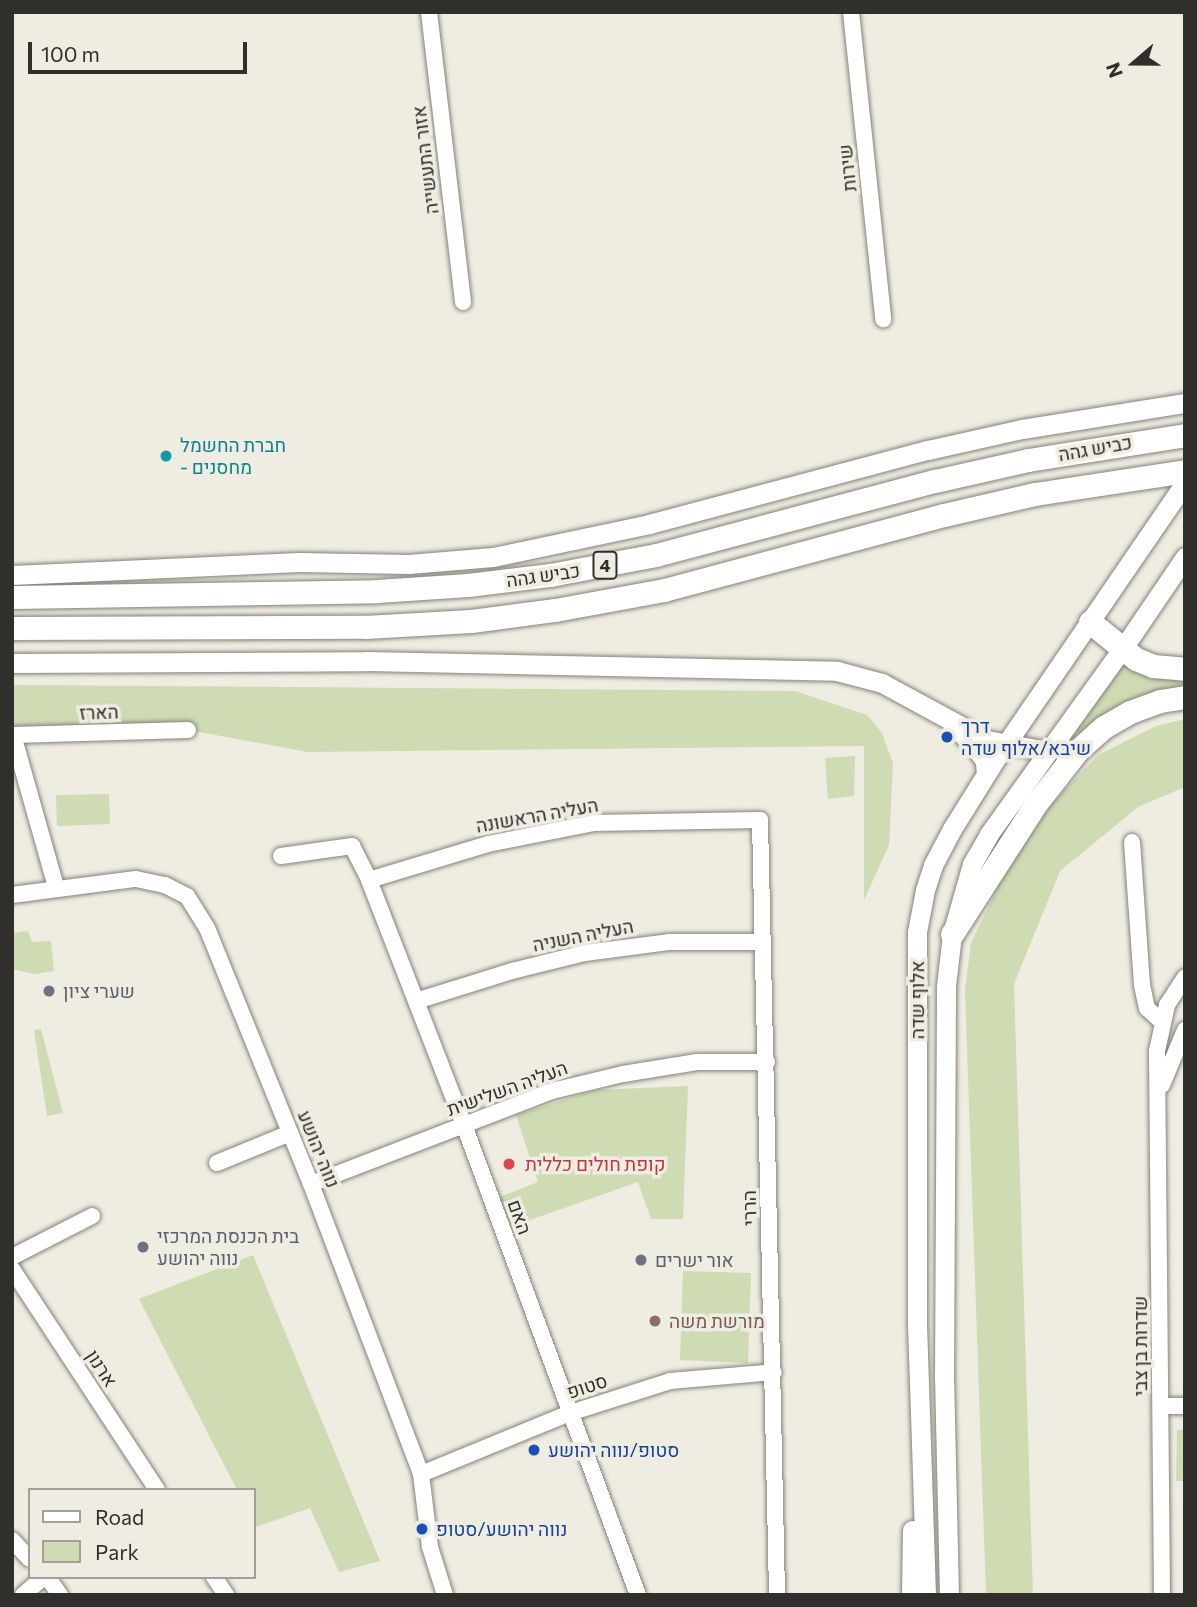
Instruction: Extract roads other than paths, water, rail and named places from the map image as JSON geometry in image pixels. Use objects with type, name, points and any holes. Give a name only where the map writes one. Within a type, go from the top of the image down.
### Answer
[{"type":"highway","name":"כביש גהה","points":[[12,597],[377,591],[468,585],[550,575],[656,555],[1003,465],[1185,435]]},
{"type":"highway","name":"כביש גהה","points":[[12,628],[365,627],[471,621],[555,610],[664,590],[1023,497],[1185,471]]},
{"type":"highway","points":[[1090,622],[1136,659],[1153,666],[1185,669]]},
{"type":"highway","points":[[952,934],[1035,805],[1090,738],[1130,712],[1160,701],[1185,697]]},
{"type":"main road","points":[[12,575],[299,562],[408,564],[493,557],[649,524],[928,450],[1022,429],[1185,403]]},
{"type":"main road","name":"אלוף שדה","points":[[926,1595],[917,1323],[917,932],[933,865],[986,774],[1185,483]]},
{"type":"main road","name":"אלוף שדה","points":[[949,1595],[944,1379],[946,986],[952,934],[972,864],[1047,751],[1185,556]]},
{"type":"main road","points":[[12,663],[367,661],[836,671],[882,682],[948,721],[1006,745],[1047,751]]},
{"type":"main road","points":[[948,721],[978,751],[985,761],[986,774]]},
{"type":"main road","points":[[911,1595],[917,1323]]},
{"type":"main road","points":[[944,1379],[956,1595]]},
{"type":"street","name":"אזור התעשייה","points":[[429,12],[463,302]]},
{"type":"street","name":"שירות","points":[[851,12],[883,319]]},
{"type":"street","name":"הארז","points":[[13,735],[188,730]]},
{"type":"street","points":[[13,735],[56,887]]},
{"type":"street","name":"העליה הראשונה","points":[[369,880],[488,844],[593,823],[760,820]]},
{"type":"street","name":"הררי","points":[[760,820],[777,1595]]},
{"type":"street","points":[[1132,842],[1142,985],[1147,1008],[1162,1022]]},
{"type":"street","name":"האם","points":[[281,856],[352,846],[369,880],[464,1125],[638,1595]]},
{"type":"street","name":"נווה יהושע","points":[[12,895],[56,887],[136,879],[165,885],[187,896],[207,928],[311,1184],[421,1474],[430,1547],[446,1595]]},
{"type":"street","name":"העליה השניה","points":[[416,1001],[512,971],[585,953],[670,942],[762,942]]},
{"type":"street","points":[[1159,1098],[1157,1051],[1162,1022],[1167,1005],[1185,978]]},
{"type":"street","points":[[1159,1098],[1166,1071],[1185,1030]]},
{"type":"street","name":"העליה השלישית","points":[[311,1184],[552,1091],[623,1074],[697,1062],[767,1062]]},
{"type":"street","name":"שדרות בן צבי","points":[[1159,1098],[1162,1595]]},
{"type":"street","points":[[217,1163],[290,1133]]},
{"type":"street","points":[[12,1257],[92,1216]]},
{"type":"street","name":"ארנון","points":[[12,1269],[156,1488]]},
{"type":"street","name":"סטופ","points":[[421,1474],[570,1413],[670,1381],[774,1372]]},
{"type":"street","points":[[1161,1406],[1185,1406]]},
{"type":"street","points":[[12,1540],[28,1557]]},
{"type":"street","points":[[12,1587],[21,1595],[43,1579]]},
{"type":"street","points":[[48,1579],[60,1595]]},
{"type":"street","points":[[215,1579],[226,1595]]},
{"type":"place","name":"חברת החשמל - מחסנים","points":[[166,456]]},
{"type":"place","name":"דרך שיבא/אלוף שדה","points":[[947,737]]},
{"type":"place","name":"שערי ציון","points":[[49,991]]},
{"type":"place","name":"קופת חולים כללית","points":[[509,1164]]},
{"type":"place","name":"בית הכנסת המרכזי נווה יהושע","points":[[143,1247]]},
{"type":"place","name":"אור ישרים","points":[[641,1260]]},
{"type":"place","name":"מורשת משה","points":[[655,1321]]},
{"type":"place","name":"סטופ/נווה יהושע","points":[[534,1450]]},
{"type":"place","name":"נווה יהושע/סטופ","points":[[422,1529]]}]
